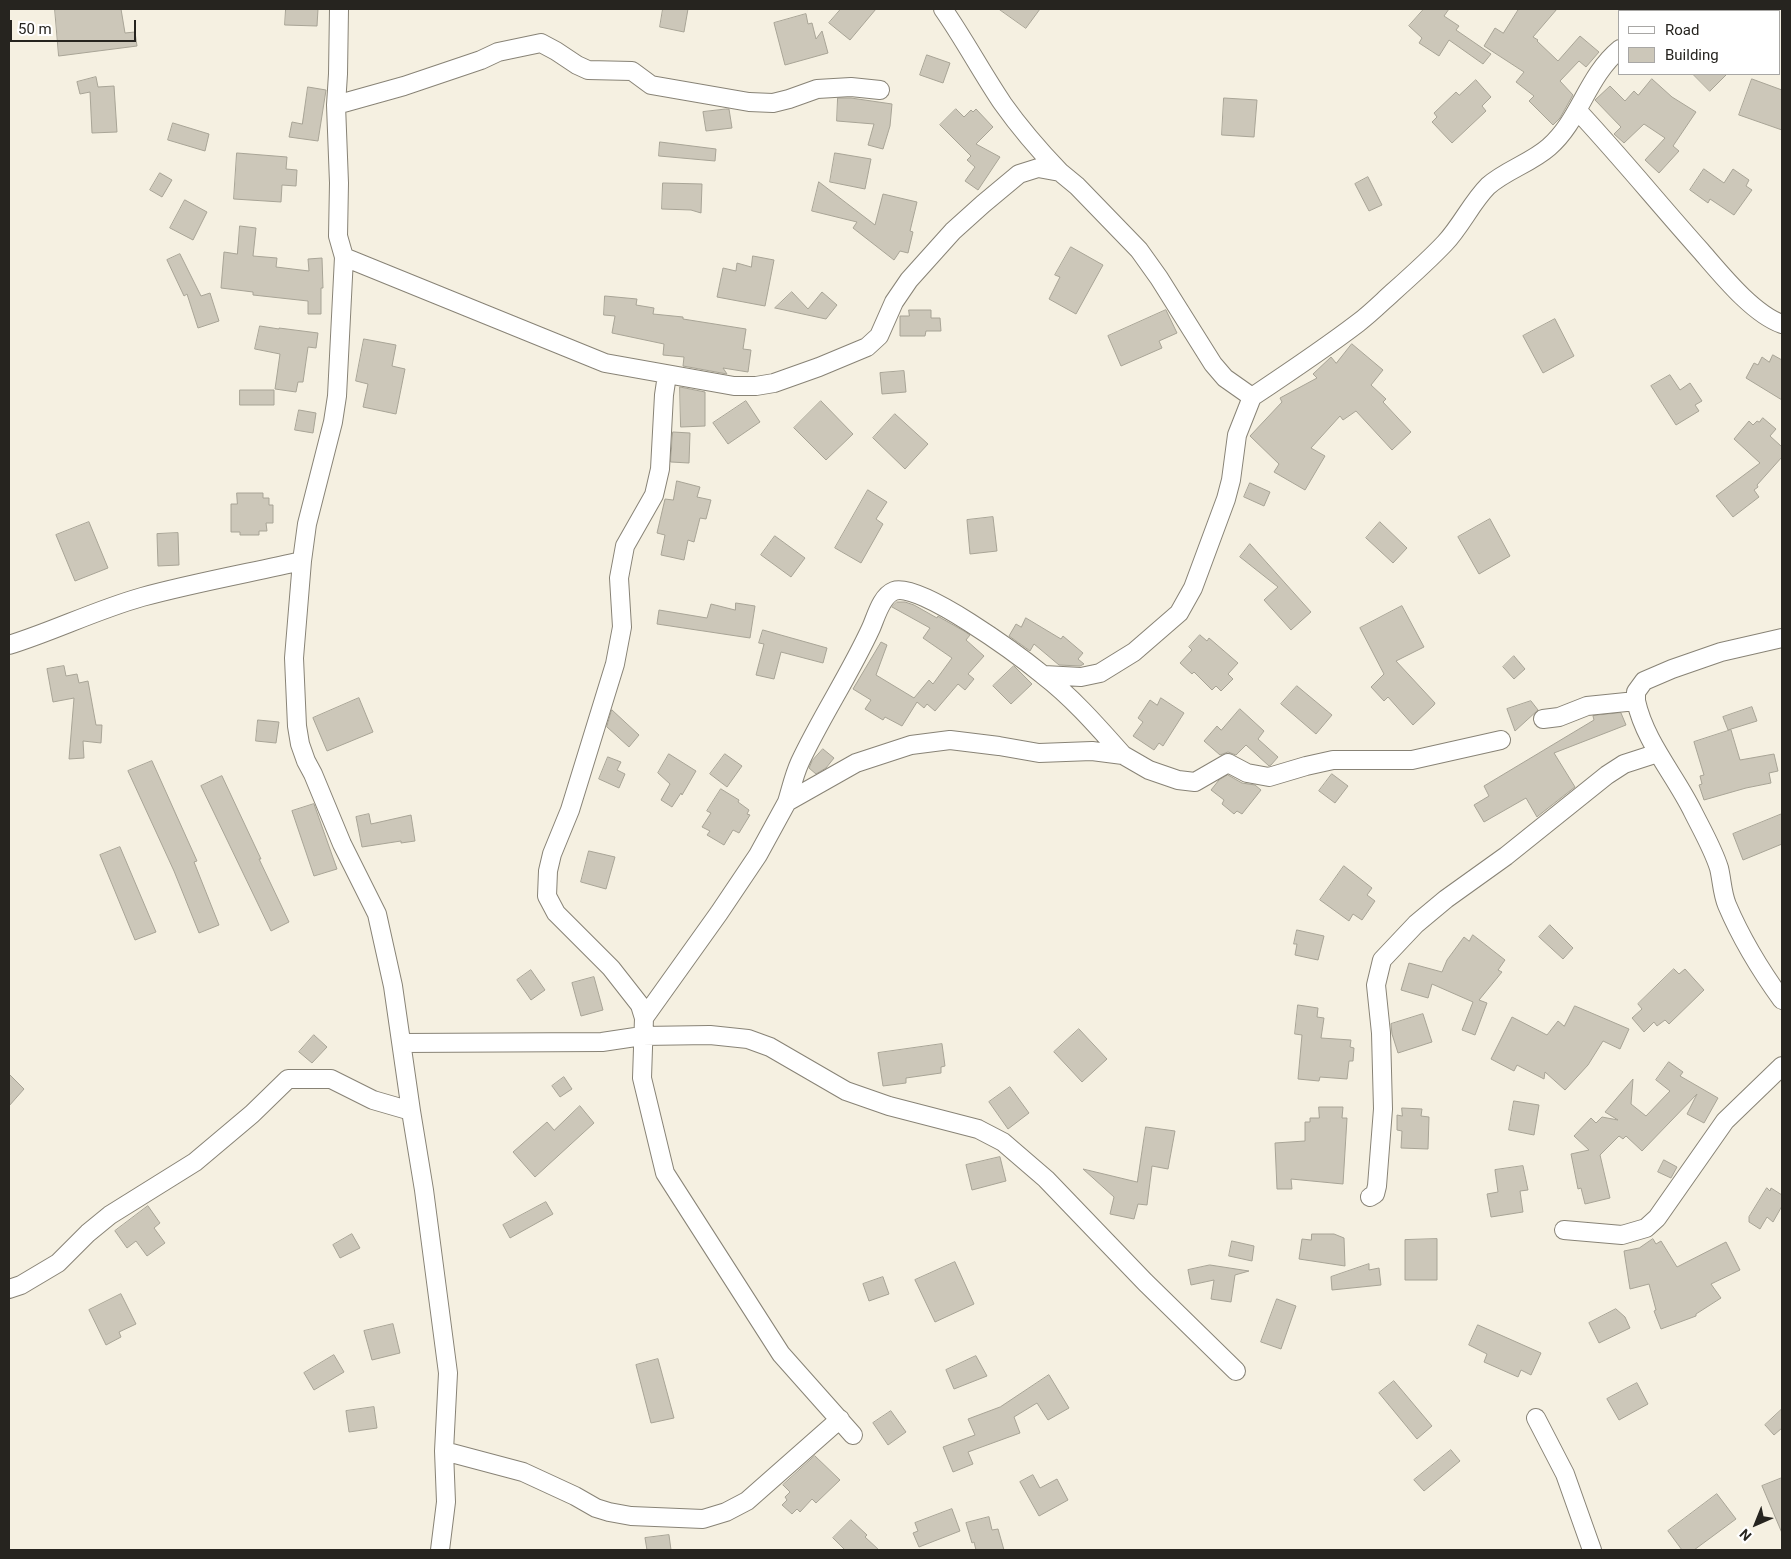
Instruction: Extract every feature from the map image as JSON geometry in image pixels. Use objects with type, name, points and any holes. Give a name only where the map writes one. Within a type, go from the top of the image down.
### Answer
[{"type":"street","points":[[339,9],[336,105],[339,183],[338,236],[344,257],[334,414],[307,524],[302,561],[294,658],[297,726],[300,744],[342,844],[377,914],[393,986],[424,1190],[448,1373],[444,1451],[446,1502],[440,1550]]},
{"type":"street","points":[[943,9],[963,37],[1002,103],[1026,135],[1060,172],[1139,250],[1170,294],[1213,364],[1225,378],[1252,397]]},
{"type":"street","points":[[336,105],[404,86],[481,60],[498,52],[541,43],[556,50],[576,65],[588,70],[632,71],[651,85],[750,102],[773,103],[816,89],[851,87],[880,90]]},
{"type":"street","points":[[1044,675],[1081,677],[1100,673],[1134,652],[1179,614],[1193,588],[1226,499],[1231,480],[1237,435],[1252,397],[1360,322],[1445,243],[1463,222],[1478,198],[1489,185],[1529,162],[1550,146],[1564,130],[1577,110],[1599,70],[1618,51]]},
{"type":"street","points":[[1577,110],[1730,283],[1761,313],[1782,324]]},
{"type":"street","points":[[344,257],[605,363],[734,386],[774,383],[867,347],[879,336],[894,302],[909,280],[933,252],[977,210],[1019,174],[1038,168],[1060,172]]},
{"type":"street","points":[[667,375],[660,469],[654,495],[625,546],[619,578],[622,627],[615,664],[570,810],[552,854],[548,871],[547,896],[556,913],[611,968],[640,1005],[644,1018],[642,1078],[665,1173],[781,1354],[853,1436]]},
{"type":"street","points":[[9,645],[97,611],[144,597],[302,561]]},
{"type":"street","points":[[644,1018],[753,862],[787,802],[799,764],[886,596],[895,590],[907,590],[928,598],[985,632],[1044,675],[1090,718],[1123,755],[1149,770],[1178,780],[1195,782],[1228,763],[1247,772],[1269,777],[1332,760],[1412,760],[1501,740]]},
{"type":"street","points":[[1782,638],[1721,652],[1672,669],[1644,681],[1636,692],[1638,713],[1650,741],[1683,793],[1710,847],[1718,867],[1726,904],[1762,971],[1782,1000]]},
{"type":"street","points":[[1543,719],[1559,718],[1587,706],[1636,701]]},
{"type":"street","points":[[787,802],[856,763],[911,745],[950,740],[999,746],[1039,754],[1092,751],[1123,755]]},
{"type":"street","points":[[1370,1197],[1375,1194],[1377,1186],[1383,1109],[1381,1033],[1376,985],[1382,960],[1416,924],[1607,776],[1624,764],[1658,753]]},
{"type":"street","points":[[402,1043],[602,1042],[642,1036],[710,1035],[748,1039],[770,1047],[846,1091],[889,1106],[978,1129],[1003,1142],[1046,1179],[1145,1282],[1236,1371]]},
{"type":"street","points":[[1564,1230],[1622,1235],[1646,1228],[1657,1218],[1725,1121],[1782,1066]]},
{"type":"street","points":[[9,1289],[21,1285],[58,1263],[88,1233],[110,1215],[195,1162],[252,1114],[288,1079],[331,1079],[373,1100],[411,1111]]},
{"type":"street","points":[[1536,1418],[1564,1474],[1592,1550]]},
{"type":"street","points":[[444,1451],[523,1472],[596,1508],[609,1512],[631,1516],[703,1519],[726,1512],[747,1501],[840,1419]]},
{"type":"building","points":[[55,9],[121,9],[125,33],[135,32],[137,46],[59,56]]},
{"type":"building","points":[[286,9],[318,9],[317,26],[285,25]]},
{"type":"building","points":[[663,9],[688,9],[684,32],[660,27]]},
{"type":"building","points":[[841,9],[876,9],[850,40],[829,23]]},
{"type":"building","points":[[999,9],[1040,9],[1026,28]]},
{"type":"building","points":[[1424,9],[1449,9],[1444,16],[1459,26],[1456,30],[1491,54],[1483,64],[1449,40],[1439,56],[1419,43],[1422,38],[1409,26]]},
{"type":"building","points":[[1519,9],[1557,9],[1533,37],[1558,61],[1580,36],[1599,52],[1586,67],[1579,61],[1560,81],[1573,95],[1560,118],[1553,125],[1529,101],[1534,96],[1516,82],[1524,72],[1484,46],[1495,28],[1503,33]]},
{"type":"building","points":[[806,14],[808,24],[812,23],[816,39],[822,31],[828,53],[785,65],[774,23]]},
{"type":"building","points":[[927,55],[950,63],[943,83],[920,75]]},
{"type":"building","points":[[1694,75],[1726,75],[1710,91]]},
{"type":"building","points":[[96,77],[98,87],[114,86],[117,132],[92,133],[90,92],[80,94],[77,82]]},
{"type":"building","points":[[1652,79],[1672,97],[1696,112],[1673,146],[1679,151],[1659,173],[1645,160],[1665,138],[1644,124],[1624,143],[1614,134],[1621,127],[1595,100],[1610,86],[1625,101],[1634,91],[1638,95]]},
{"type":"building","points":[[1752,79],[1782,90],[1782,130],[1739,115]]},
{"type":"building","points":[[1476,80],[1491,97],[1482,106],[1486,111],[1452,143],[1432,122],[1437,117],[1434,113],[1456,92],[1459,95]]},
{"type":"building","points":[[308,87],[326,90],[318,141],[289,137],[292,122],[302,124]]},
{"type":"building","points":[[838,98],[892,104],[890,126],[883,149],[868,145],[874,124],[837,121]]},
{"type":"building","points":[[1224,98],[1257,100],[1254,137],[1222,135]]},
{"type":"building","points":[[729,109],[732,128],[706,131],[703,112]]},
{"type":"building","points":[[956,109],[964,117],[971,110],[973,112],[976,109],[993,127],[976,144],[1000,157],[978,190],[965,181],[975,167],[967,160],[971,156],[940,125]]},
{"type":"building","points":[[173,123],[209,134],[205,151],[168,140]]},
{"type":"building","points":[[660,142],[716,149],[715,161],[659,156]]},
{"type":"building","points":[[237,153],[287,157],[286,169],[297,170],[296,186],[282,185],[281,202],[234,199]]},
{"type":"building","points":[[835,153],[871,159],[865,189],[830,182]]},
{"type":"building","points":[[1704,169],[1724,183],[1733,169],[1749,180],[1746,186],[1752,190],[1734,215],[1710,199],[1708,203],[1690,190]]},
{"type":"building","points":[[160,173],[172,180],[162,197],[150,190]]},
{"type":"building","points":[[1368,177],[1382,205],[1369,211],[1355,184]]},
{"type":"building","points":[[819,182],[875,225],[883,194],[917,202],[910,231],[913,232],[908,253],[900,251],[894,260],[853,228],[857,222],[812,211]]},
{"type":"building","points":[[663,183],[702,184],[701,213],[691,210],[662,209]]},
{"type":"building","points":[[185,200],[207,212],[193,240],[170,228]]},
{"type":"building","points":[[240,226],[256,228],[253,256],[277,258],[276,267],[309,271],[308,259],[322,258],[323,288],[321,288],[321,314],[308,314],[308,301],[253,295],[253,292],[221,288],[224,252],[237,254]]},
{"type":"building","points":[[1071,247],[1103,265],[1076,314],[1049,299],[1060,277],[1055,275]]},
{"type":"building","points":[[180,254],[201,296],[210,293],[219,321],[198,328],[187,294],[184,296],[167,260]]},
{"type":"building","points":[[753,256],[774,260],[765,306],[717,297],[723,268],[736,271],[737,263],[751,267]]},
{"type":"building","points":[[792,292],[808,309],[822,292],[837,305],[826,319],[775,308]]},
{"type":"building","points":[[605,296],[637,299],[636,305],[654,308],[653,314],[683,317],[683,319],[746,329],[743,349],[751,350],[748,372],[723,368],[727,374],[683,366],[684,357],[663,355],[664,344],[612,333],[615,316],[604,315]]},
{"type":"building","points":[[909,310],[931,310],[931,318],[940,318],[941,331],[926,331],[925,336],[900,336],[900,316],[909,316]]},
{"type":"building","points":[[1166,310],[1177,333],[1159,341],[1162,348],[1121,366],[1108,336]]},
{"type":"building","points":[[1555,319],[1574,356],[1543,373],[1523,336]]},
{"type":"building","points":[[260,326],[318,333],[316,348],[308,347],[303,382],[298,382],[296,392],[275,389],[280,354],[255,349]]},
{"type":"building","points":[[364,339],[396,345],[392,366],[405,369],[396,414],[363,407],[368,384],[356,381]]},
{"type":"building","points":[[1352,344],[1383,370],[1371,385],[1386,399],[1383,402],[1411,432],[1392,450],[1356,411],[1343,420],[1340,416],[1311,448],[1325,456],[1305,490],[1274,472],[1279,464],[1250,436],[1282,402],[1280,398],[1317,378],[1313,374],[1331,357],[1336,363]]},
{"type":"building","points":[[1773,355],[1782,360],[1782,400],[1746,378],[1754,363],[1758,365],[1762,357],[1769,362]]},
{"type":"building","points":[[904,371],[906,392],[882,394],[880,373]]},
{"type":"building","points":[[1670,375],[1680,390],[1690,383],[1702,401],[1695,405],[1699,411],[1676,425],[1651,386]]},
{"type":"building","points":[[680,387],[705,392],[705,426],[681,427]]},
{"type":"building","points":[[240,390],[274,390],[274,405],[240,405]]},
{"type":"building","points":[[746,401],[760,422],[728,444],[713,423]]},
{"type":"building","points":[[821,401],[853,434],[826,460],[794,428]]},
{"type":"building","points":[[299,410],[316,413],[313,433],[295,430]]},
{"type":"building","points":[[895,414],[928,444],[905,469],[873,438]]},
{"type":"building","points":[[1763,418],[1776,429],[1770,436],[1782,446],[1782,457],[1754,490],[1759,497],[1733,517],[1716,496],[1760,463],[1734,439],[1749,421],[1753,425]]},
{"type":"building","points":[[673,432],[690,433],[689,463],[671,462]]},
{"type":"building","points":[[677,481],[700,487],[697,497],[711,500],[706,519],[700,518],[694,542],[688,540],[684,560],[661,555],[665,535],[657,533],[665,499],[673,500]]},
{"type":"building","points":[[1250,483],[1270,492],[1264,506],[1244,497]]},
{"type":"building","points":[[868,490],[887,502],[876,519],[883,524],[861,563],[835,548]]},
{"type":"building","points":[[237,493],[263,493],[263,498],[269,498],[269,505],[273,505],[273,523],[266,523],[267,531],[259,531],[259,535],[240,535],[240,532],[231,532],[231,504],[237,504]]},
{"type":"building","points":[[993,517],[997,551],[970,554],[967,520]]},
{"type":"building","points":[[1490,519],[1510,556],[1479,574],[1458,537]]},
{"type":"building","points":[[89,522],[108,568],[75,581],[56,535]]},
{"type":"building","points":[[1380,522],[1407,548],[1393,563],[1366,538]]},
{"type":"building","points":[[178,533],[179,565],[158,566],[157,534]]},
{"type":"building","points":[[775,536],[805,558],[791,577],[761,555]]},
{"type":"building","points":[[1250,544],[1311,612],[1291,630],[1264,600],[1278,587],[1240,557]]},
{"type":"building","points":[[897,602],[914,605],[964,631],[970,635],[966,640],[984,656],[968,674],[974,679],[965,690],[958,684],[935,711],[927,704],[924,708],[917,702],[902,726],[885,717],[883,720],[865,709],[871,700],[853,689],[881,642],[887,645],[876,675],[914,698],[929,680],[933,684],[952,658],[923,638],[930,628],[892,607]]},
{"type":"building","points":[[736,603],[755,606],[750,638],[657,624],[659,610],[707,618],[711,604],[735,610]]},
{"type":"building","points":[[1402,606],[1424,647],[1396,661],[1435,703],[1413,725],[1388,697],[1384,701],[1371,687],[1384,674],[1360,628]]},
{"type":"building","points":[[1026,618],[1061,639],[1063,636],[1083,653],[1078,659],[1084,664],[1080,666],[1059,665],[1034,644],[1030,651],[1009,636],[1016,624],[1021,627]]},
{"type":"building","points":[[763,630],[827,648],[823,663],[781,652],[774,679],[756,675],[764,644],[759,643]]},
{"type":"building","points":[[1200,635],[1207,641],[1209,638],[1238,663],[1228,674],[1233,679],[1221,691],[1216,686],[1212,690],[1194,672],[1192,674],[1180,663],[1192,650],[1189,647]]},
{"type":"building","points":[[1514,656],[1525,669],[1514,679],[1503,667]]},
{"type":"building","points":[[64,666],[66,676],[77,674],[79,683],[88,681],[96,725],[102,725],[101,743],[83,741],[84,758],[69,759],[74,698],[53,702],[47,669]]},
{"type":"building","points":[[1014,666],[1032,684],[1011,704],[993,686]]},
{"type":"building","points":[[1297,686],[1332,715],[1316,734],[1281,704]]},
{"type":"building","points":[[359,698],[373,732],[327,751],[313,718]]},
{"type":"building","points":[[1161,698],[1184,713],[1163,746],[1159,743],[1154,750],[1133,736],[1143,722],[1138,718],[1150,700],[1157,705]]},
{"type":"building","points":[[1531,701],[1538,710],[1515,731],[1507,709]]},
{"type":"building","points":[[1752,707],[1757,721],[1728,730],[1723,717]]},
{"type":"building","points":[[1240,709],[1264,731],[1258,739],[1278,757],[1271,765],[1269,766],[1246,745],[1236,755],[1228,752],[1220,755],[1204,741],[1217,726],[1221,730]]},
{"type":"building","points":[[612,710],[639,735],[629,747],[607,727]]},
{"type":"building","points":[[1621,713],[1626,725],[1554,753],[1575,787],[1537,817],[1526,798],[1484,822],[1474,805],[1489,796],[1484,786],[1594,720],[1593,716]]},
{"type":"building","points":[[258,720],[279,722],[276,743],[256,741]]},
{"type":"building","points":[[1731,730],[1740,760],[1774,754],[1778,771],[1769,773],[1771,783],[1704,800],[1699,785],[1702,784],[1700,776],[1704,775],[1694,742]]},
{"type":"building","points":[[823,749],[834,758],[826,768],[816,774],[809,768],[812,761]]},
{"type":"building","points":[[669,754],[696,771],[682,795],[681,793],[672,807],[661,800],[670,784],[658,773]]},
{"type":"building","points":[[725,754],[742,766],[727,787],[710,774]]},
{"type":"building","points":[[608,757],[621,762],[617,770],[625,774],[619,788],[599,779]]},
{"type":"building","points":[[152,761],[197,861],[194,862],[219,925],[199,933],[174,871],[128,771]]},
{"type":"building","points":[[1332,774],[1348,786],[1335,803],[1319,791]]},
{"type":"building","points":[[1228,775],[1242,783],[1255,785],[1261,790],[1242,814],[1237,811],[1234,814],[1222,804],[1224,800],[1211,790],[1219,780]]},
{"type":"building","points":[[222,776],[289,922],[271,931],[201,786]]},
{"type":"building","points":[[721,789],[739,800],[738,802],[749,810],[747,814],[750,815],[739,833],[733,830],[724,845],[707,835],[710,831],[702,827],[711,813],[707,811]]},
{"type":"building","points":[[314,804],[337,869],[314,876],[292,811]]},
{"type":"building","points":[[369,814],[371,824],[411,815],[415,841],[401,843],[401,841],[362,847],[356,817]]},
{"type":"building","points":[[1782,814],[1782,844],[1743,860],[1733,834]]},
{"type":"building","points":[[120,847],[156,932],[135,940],[100,855]]},
{"type":"building","points":[[589,851],[615,857],[606,889],[581,882]]},
{"type":"building","points":[[1344,866],[1372,888],[1367,895],[1375,901],[1362,920],[1353,914],[1349,921],[1320,900]]},
{"type":"building","points":[[1550,925],[1573,948],[1563,959],[1539,937]]},
{"type":"building","points":[[1297,930],[1324,936],[1318,960],[1295,955],[1297,944],[1294,944]]},
{"type":"building","points":[[1473,935],[1505,960],[1498,970],[1502,972],[1479,1000],[1487,1003],[1475,1035],[1462,1030],[1473,1002],[1432,984],[1428,998],[1401,990],[1409,963],[1442,972],[1447,960],[1464,937],[1469,941]]},
{"type":"building","points":[[1674,969],[1679,974],[1685,969],[1704,990],[1669,1024],[1665,1020],[1657,1026],[1654,1022],[1644,1032],[1632,1018],[1642,1009],[1638,1004]]},
{"type":"building","points":[[531,970],[545,990],[531,1000],[517,980]]},
{"type":"building","points":[[594,977],[603,1010],[581,1016],[572,983]]},
{"type":"building","points":[[1298,1005],[1318,1008],[1317,1017],[1324,1018],[1321,1038],[1351,1040],[1350,1047],[1354,1048],[1353,1061],[1349,1061],[1347,1079],[1320,1077],[1319,1081],[1298,1079],[1302,1035],[1295,1034]]},
{"type":"building","points":[[1575,1006],[1629,1029],[1620,1049],[1603,1041],[1588,1065],[1565,1090],[1545,1072],[1544,1079],[1517,1065],[1514,1071],[1491,1059],[1512,1017],[1547,1035],[1558,1021],[1564,1026]]},
{"type":"building","points":[[1423,1014],[1432,1042],[1398,1053],[1391,1024]]},
{"type":"building","points":[[1079,1029],[1107,1059],[1082,1082],[1054,1052]]},
{"type":"building","points":[[314,1035],[327,1047],[312,1063],[299,1052]]},
{"type":"building","points":[[942,1044],[945,1066],[941,1067],[941,1073],[906,1078],[906,1083],[883,1086],[878,1053]]},
{"type":"building","points":[[1669,1062],[1683,1072],[1680,1076],[1718,1098],[1704,1123],[1687,1114],[1697,1094],[1642,1151],[1626,1136],[1623,1139],[1619,1136],[1600,1155],[1610,1198],[1585,1204],[1581,1188],[1578,1189],[1571,1154],[1589,1150],[1574,1136],[1591,1118],[1596,1123],[1602,1117],[1618,1120],[1605,1112],[1633,1079],[1631,1104],[1646,1116],[1670,1091],[1656,1080]]},
{"type":"building","points":[[9,1074],[24,1089],[9,1106]]},
{"type":"building","points":[[564,1077],[572,1089],[560,1097],[552,1086]]},
{"type":"building","points":[[1010,1087],[1029,1113],[1008,1129],[989,1102]]},
{"type":"building","points":[[1514,1101],[1539,1105],[1534,1135],[1509,1130]]},
{"type":"building","points":[[580,1106],[594,1123],[535,1177],[513,1152],[547,1122],[554,1130]]},
{"type":"building","points":[[1319,1107],[1343,1107],[1342,1118],[1347,1118],[1343,1184],[1291,1179],[1292,1189],[1277,1189],[1275,1143],[1305,1141],[1305,1122],[1310,1122],[1310,1118],[1319,1118]]},
{"type":"building","points":[[1402,1108],[1422,1109],[1421,1116],[1429,1117],[1428,1149],[1401,1148],[1402,1131],[1397,1130],[1397,1115],[1402,1116]]},
{"type":"building","points":[[1146,1127],[1175,1131],[1168,1169],[1152,1166],[1147,1205],[1138,1204],[1134,1219],[1110,1214],[1114,1197],[1083,1169],[1137,1182]]},
{"type":"building","points":[[1000,1157],[1006,1181],[972,1190],[966,1165]]},
{"type":"building","points":[[1664,1160],[1677,1167],[1671,1178],[1658,1172]]},
{"type":"building","points":[[1523,1166],[1528,1190],[1520,1191],[1523,1212],[1491,1217],[1487,1194],[1498,1192],[1495,1170]]},
{"type":"building","points":[[1767,1188],[1770,1191],[1771,1188],[1782,1195],[1782,1206],[1773,1222],[1767,1217],[1760,1229],[1749,1222],[1749,1217]]},
{"type":"building","points":[[546,1202],[553,1214],[510,1238],[503,1225]]},
{"type":"building","points":[[148,1206],[160,1223],[154,1228],[165,1243],[147,1256],[136,1241],[127,1248],[115,1231]]},
{"type":"building","points":[[352,1234],[360,1248],[340,1258],[333,1245]]},
{"type":"building","points":[[1312,1234],[1334,1234],[1344,1238],[1345,1266],[1299,1259],[1302,1239],[1311,1240]]},
{"type":"building","points":[[1437,1239],[1437,1280],[1405,1280],[1405,1240]]},
{"type":"building","points":[[1653,1239],[1656,1244],[1661,1241],[1677,1267],[1726,1242],[1740,1270],[1711,1284],[1721,1298],[1696,1314],[1696,1316],[1661,1329],[1654,1311],[1656,1310],[1649,1284],[1630,1289],[1624,1251],[1639,1248]]},
{"type":"building","points":[[1232,1241],[1254,1246],[1252,1261],[1229,1256]]},
{"type":"building","points":[[955,1262],[974,1304],[935,1322],[915,1280]]},
{"type":"building","points":[[1369,1264],[1369,1270],[1379,1268],[1381,1285],[1332,1290],[1331,1277]]},
{"type":"building","points":[[1210,1265],[1249,1271],[1235,1275],[1231,1302],[1211,1299],[1214,1280],[1191,1285],[1188,1270]]},
{"type":"building","points":[[883,1277],[889,1294],[869,1301],[863,1284]]},
{"type":"building","points":[[121,1294],[136,1324],[119,1332],[121,1337],[106,1345],[89,1310]]},
{"type":"building","points":[[1277,1299],[1296,1306],[1281,1349],[1261,1342]]},
{"type":"building","points":[[1616,1309],[1625,1317],[1630,1328],[1599,1343],[1589,1323]]},
{"type":"building","points":[[393,1324],[400,1353],[372,1360],[364,1331]]},
{"type":"building","points":[[1478,1325],[1541,1353],[1531,1375],[1521,1370],[1518,1377],[1484,1362],[1487,1354],[1469,1345]]},
{"type":"building","points":[[334,1355],[344,1372],[314,1390],[304,1373]]},
{"type":"building","points":[[976,1356],[987,1376],[954,1389],[946,1370]]},
{"type":"building","points":[[658,1359],[674,1418],[651,1423],[636,1365]]},
{"type":"building","points":[[1049,1375],[1069,1408],[1048,1420],[1037,1403],[1014,1417],[1020,1433],[968,1452],[973,1464],[953,1472],[943,1447],[975,1435],[968,1419],[1000,1407]]},
{"type":"building","points":[[1394,1381],[1432,1426],[1417,1439],[1379,1393]]},
{"type":"building","points":[[1637,1383],[1648,1404],[1619,1420],[1607,1399]]},
{"type":"building","points":[[374,1407],[377,1428],[349,1432],[346,1411]]},
{"type":"building","points":[[1782,1409],[1782,1428],[1774,1435],[1765,1425]]},
{"type":"building","points":[[891,1411],[906,1432],[888,1445],[873,1423]]},
{"type":"building","points":[[1451,1450],[1460,1461],[1424,1491],[1414,1480]]},
{"type":"building","points":[[815,1456],[840,1480],[816,1503],[812,1499],[800,1512],[797,1509],[792,1514],[782,1505],[787,1500],[785,1497],[790,1492],[783,1485]]},
{"type":"building","points":[[1033,1475],[1040,1488],[1057,1479],[1068,1500],[1039,1516],[1020,1482]]},
{"type":"building","points":[[1782,1478],[1782,1533],[1762,1486]]},
{"type":"building","points":[[1717,1494],[1736,1519],[1694,1550],[1682,1550],[1668,1531]]},
{"type":"building","points":[[952,1509],[960,1531],[919,1547],[913,1533],[918,1531],[915,1523]]},
{"type":"building","points":[[989,1517],[992,1530],[998,1529],[1004,1550],[976,1550],[974,1542],[972,1543],[966,1523]]},
{"type":"building","points":[[851,1520],[879,1550],[845,1550],[833,1538]]},
{"type":"building","points":[[669,1535],[671,1550],[647,1550],[645,1538]]}]
